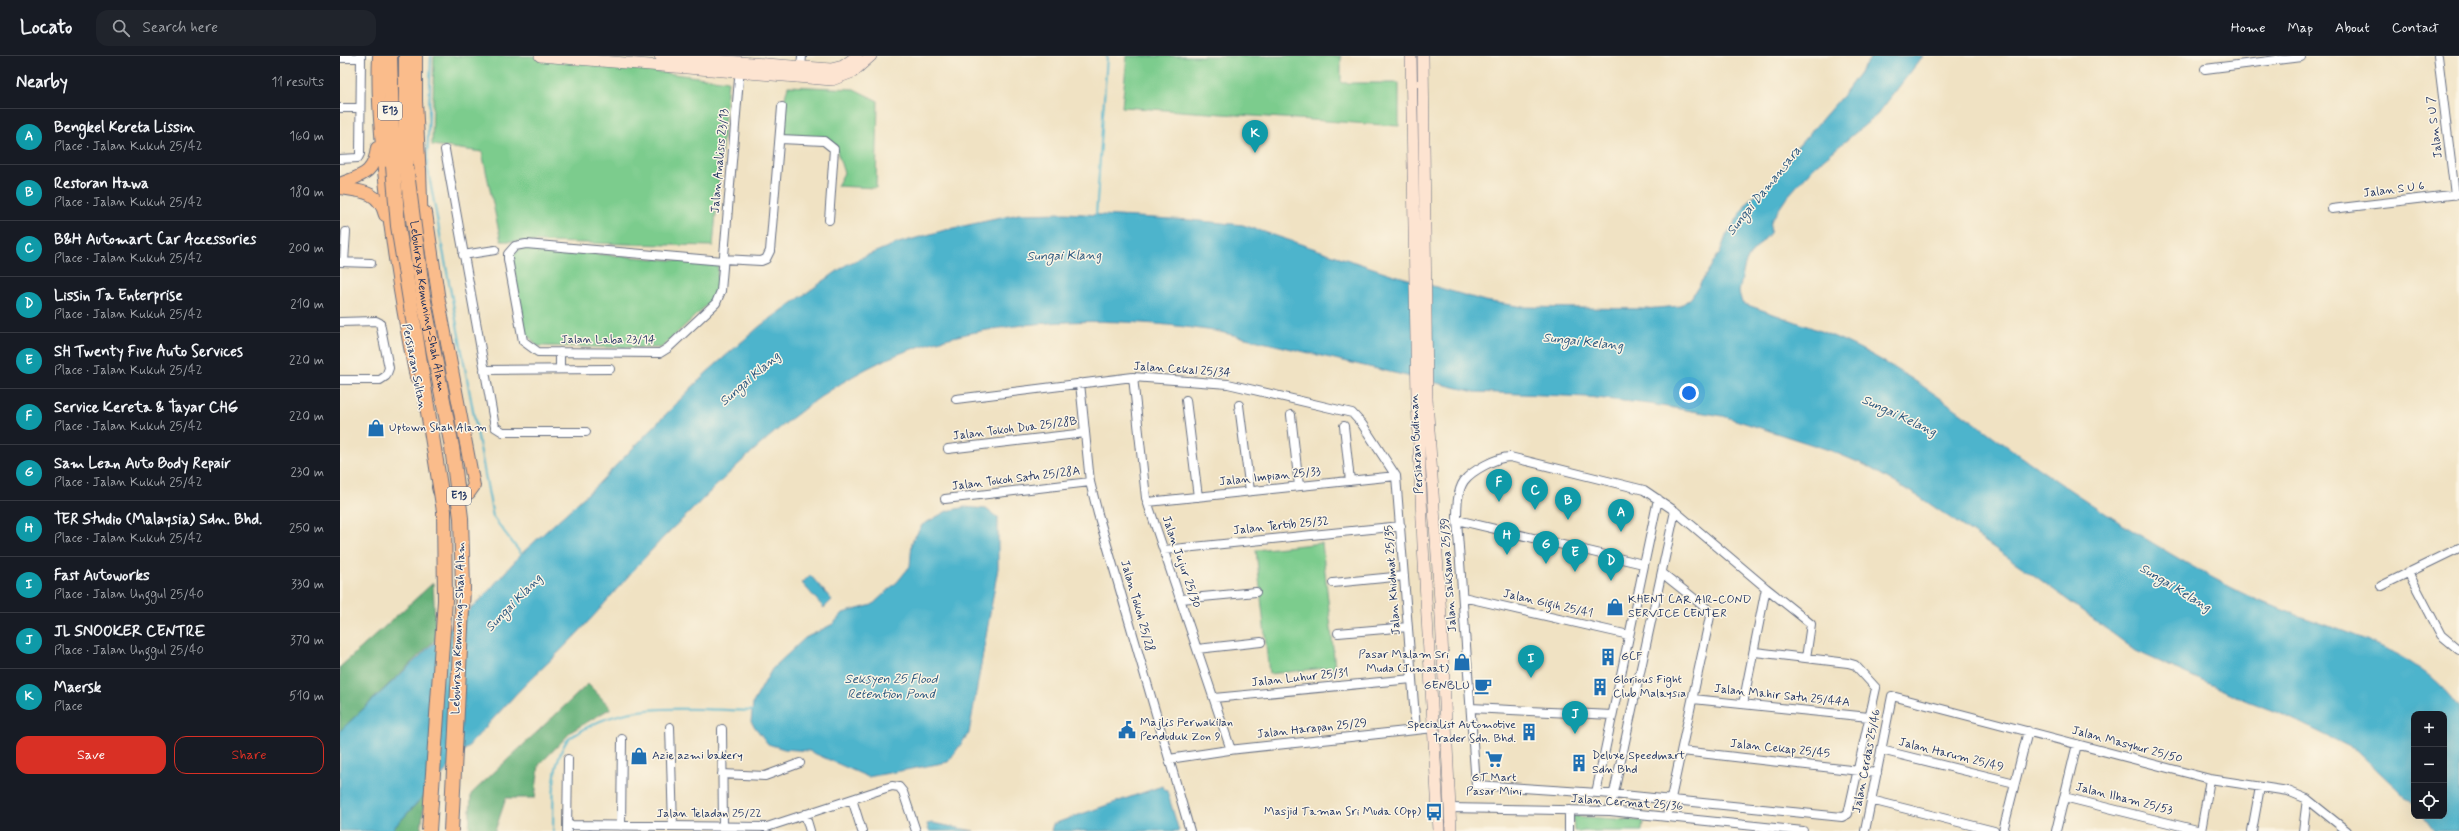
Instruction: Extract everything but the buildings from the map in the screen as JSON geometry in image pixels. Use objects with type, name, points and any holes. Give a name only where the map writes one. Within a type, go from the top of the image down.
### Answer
[{"type":"highway","name":"E13","points":[[390,56],[406,166]]},
{"type":"highway","name":"E13","points":[[406,166],[414,56]]},
{"type":"highway","points":[[406,166],[419,220],[432,309],[435,352]]},
{"type":"highway","name":"Lebuhraya Kemuning-Shah Alam","points":[[406,166],[423,296],[435,352],[456,470],[462,545],[462,610],[451,831]]},
{"type":"highway","name":"Lebuhraya Kemuning-Shah Alam","points":[[406,166],[398,226],[444,511],[445,600],[429,831]]},
{"type":"main road","name":"Persiaran Sultan","points":[[379,56],[379,125],[390,235],[415,372],[439,490],[449,497],[460,496],[469,493],[474,486],[472,473],[439,301],[406,166]]},
{"type":"main road","points":[[540,56],[740,67],[802,61],[831,69],[843,66],[857,56]]},
{"type":"main road","points":[[660,56],[687,57],[740,67],[832,80],[853,72],[871,56]]},
{"type":"main road","name":"Persiaran Budiman","points":[[1411,56],[1420,254]]},
{"type":"main road","name":"Persiaran Budiman","points":[[1423,56],[1420,254],[1423,545],[1439,831]]},
{"type":"main road","points":[[340,184],[368,171],[375,163],[379,125]]},
{"type":"main road","points":[[340,188],[366,192],[375,196],[383,206],[390,235]]},
{"type":"main road","name":"Persiaran Budiman","points":[[1422,399],[1441,617],[1451,831]]},
{"type":"street","name":"Jalan S U 7","points":[[2438,56],[2457,194]]},
{"type":"street","points":[[340,58],[361,57],[360,154],[358,158],[340,159]]},
{"type":"street","points":[[2205,69],[2301,57]]},
{"type":"street","name":"Jalan Analisis 23/13","points":[[723,260],[740,67]]},
{"type":"street","points":[[723,260],[761,261],[766,259],[770,251],[782,107]]},
{"type":"street","points":[[340,108],[360,108]]},
{"type":"street","points":[[780,139],[824,141],[834,149],[829,220]]},
{"type":"street","points":[[445,150],[495,427],[503,432],[586,432]]},
{"type":"street","name":"Jalan S U 6","points":[[2332,210],[2457,194]]},
{"type":"street","points":[[346,232],[342,262],[371,263]]},
{"type":"street","name":"Jalan Laba 23/14","points":[[526,244],[723,260],[721,291],[716,303],[664,351],[538,352],[523,340],[508,259],[508,254],[515,246],[526,244]]},
{"type":"street","points":[[464,255],[495,250]]},
{"type":"street","points":[[340,322],[376,321],[380,323],[389,368],[386,376],[380,380],[340,380]]},
{"type":"street","points":[[560,352],[560,369]]},
{"type":"street","points":[[484,370],[610,369]]},
{"type":"street","name":"Jalan Cekal 25/34","points":[[956,399],[1133,377],[1228,384],[1352,413],[1362,424],[1396,476]]},
{"type":"street","name":"Jalan Jujur 25/30","points":[[1133,377],[1148,502],[1231,750]]},
{"type":"street","name":"Jalan Tokoh 25/28","points":[[1080,384],[1090,482],[1190,831]]},
{"type":"street","points":[[1186,400],[1198,497]]},
{"type":"street","points":[[1239,405],[1250,491]]},
{"type":"street","points":[[1291,414],[1299,486]]},
{"type":"street","points":[[1344,426],[1350,481]]},
{"type":"street","name":"Jalan Tokoh Dua 25/28B","points":[[948,449],[1086,433]]},
{"type":"street","name":"Jalan Saksama 25/39","points":[[1614,794],[1476,785],[1457,520],[1458,500],[1464,481],[1495,459],[1502,457],[1644,490],[1675,511],[1811,624],[1806,658]]},
{"type":"street","name":"Jalan Impian 25/33","points":[[1148,502],[1396,476]]},
{"type":"street","name":"Jalan Khidmat 25/35","points":[[1396,476],[1416,730]]},
{"type":"street","name":"Jalan Tokoh Satu 25/28A","points":[[945,499],[1090,482]]},
{"type":"street","points":[[1596,793],[1643,564],[1658,499]]},
{"type":"street","points":[[1610,812],[1675,511]]},
{"type":"street","points":[[1457,520],[1643,564]]},
{"type":"street","name":"Jalan Tertib 25/32","points":[[1164,550],[1400,526]]},
{"type":"street","points":[[2381,586],[2459,548]]},
{"type":"street","points":[[2408,572],[2442,635],[2459,650]]},
{"type":"street","points":[[1662,573],[1711,612],[1667,817]]},
{"type":"street","points":[[1333,582],[1404,576]]},
{"type":"street","points":[[1744,704],[1766,588]]},
{"type":"street","points":[[1180,599],[1256,592]]},
{"type":"street","name":"Jalan Gigih 25/41","points":[[1463,597],[1629,635]]},
{"type":"street","points":[[1338,634],[1408,627]]},
{"type":"street","points":[[1198,649],[1261,642]]},
{"type":"street","points":[[1755,652],[1806,658]]},
{"type":"street","name":"Jalan Cermat 25/36","points":[[1614,794],[1671,801],[1842,817],[1848,814],[1876,688],[1855,665],[1806,658]]},
{"type":"street","name":"Jalan Luhur 25/31","points":[[1214,698],[1412,679]]},
{"type":"street","name":"Jalan Masyhur 25/50","points":[[1892,696],[2210,779],[2288,791],[2308,800],[2348,831]]},
{"type":"street","name":"Jalan Cerdas 25/46","points":[[1865,831],[1892,696]]},
{"type":"street","name":"Jalan Mahir Satu 25/44A","points":[[1693,699],[1869,717]]},
{"type":"street","points":[[1470,708],[1612,715]]},
{"type":"street","points":[[670,727],[673,826]]},
{"type":"street","points":[[722,728],[723,826]]},
{"type":"street","name":"Jalan Harapan 25/29","points":[[1169,760],[1231,750],[1434,728]]},
{"type":"street","points":[[2003,831],[2028,731]]},
{"type":"street","points":[[621,826],[622,739]]},
{"type":"street","points":[[2056,831],[2077,744]]},
{"type":"street","name":"Jalan Harum 25/49","points":[[1881,750],[2015,783]]},
{"type":"street","name":"Jalan Cekap 25/45","points":[[1682,751],[1876,773]]},
{"type":"street","points":[[568,759],[568,828]]},
{"type":"street","points":[[722,774],[766,776],[800,763]]},
{"type":"street","points":[[2201,831],[2210,779]]},
{"type":"street","name":"Jalan Teladan 25/22","points":[[568,828],[621,826],[767,827],[892,786],[898,787],[903,792],[916,831]]},
{"type":"street","points":[[2252,831],[2260,787]]},
{"type":"street","name":"Jalan Ilham 25/53","points":[[2064,797],[2201,831]]},
{"type":"street","points":[[852,799],[862,831]]},
{"type":"street","points":[[1871,800],[1994,831]]},
{"type":"street","points":[[2303,831],[2308,800]]},
{"type":"street","name":"Jalan Cermat 25/36","points":[[1449,808],[1610,812],[1803,831]]},
{"type":"street","points":[[1569,810],[1569,831]]},
{"type":"street","points":[[805,814],[810,831]]},
{"type":"green space","points":[[434,56],[534,56],[728,81],[713,246],[501,241],[482,152],[432,145]]},
{"type":"green space","points":[[1127,56],[1341,56],[1341,83],[1399,83],[1399,126],[1122,107]]},
{"type":"green space","points":[[788,86],[854,89],[878,101],[876,188],[837,186],[844,173],[835,145],[783,136],[782,109]]},
{"type":"green space","points":[[526,248],[718,264],[717,290],[712,300],[661,348],[537,346],[525,332],[512,259],[517,251]]},
{"type":"green space","points":[[1322,543],[1335,667],[1269,674],[1256,550]]},
{"type":"green space","points":[[433,583],[436,639],[340,731],[340,667]]},
{"type":"green space","points":[[588,684],[611,708],[572,731],[539,765],[535,798],[506,798],[495,831],[469,831],[471,794]]},
{"type":"green space","points":[[425,795],[421,831],[391,831]]},
{"type":"green space","points":[[1573,816],[1643,821],[1642,831],[1574,831]]},
{"type":"water","points":[[1872,56],[1923,56],[1877,115],[1814,167],[1787,197],[1771,221],[1770,233],[1749,256],[1745,264],[1739,292],[1742,303],[1810,327],[1842,340],[1874,356],[1913,380],[2076,494],[2157,546],[2211,577],[2266,604],[2357,636],[2386,649],[2414,665],[2438,684],[2459,708],[2459,831],[2434,831],[2425,819],[2447,819],[2447,711],[2411,711],[2411,802],[2356,750],[2284,715],[2247,701],[2136,651],[2038,578],[1921,498],[1865,465],[1829,450],[1723,416],[1649,404],[1588,397],[1475,392],[1220,332],[1179,326],[1092,321],[1047,323],[960,335],[919,347],[880,362],[829,391],[756,448],[668,533],[586,624],[516,694],[391,831],[340,831],[340,731],[485,595],[521,554],[596,486],[706,373],[760,326],[846,265],[895,244],[945,230],[1019,214],[1065,213],[1190,220],[1243,225],[1391,274],[1485,301],[1524,307],[1644,309],[1680,306],[1691,298],[1720,252],[1726,236],[1749,200],[1777,177],[1794,151],[1843,95]]},
{"type":"water","name":"Seksyen 25 Flood Retention Pond","points":[[965,507],[986,509],[998,518],[998,568],[969,733],[948,762],[868,777],[809,751],[784,749],[768,744],[751,722],[753,703],[772,669],[805,638],[833,624],[843,613],[872,605],[898,581],[910,566],[912,542],[922,525],[947,511]]},
{"type":"water","points":[[810,575],[832,600],[824,608],[802,583]]},
{"type":"water","points":[[1162,786],[1167,791],[1179,831],[1051,831],[1053,824]]},
{"type":"water","points":[[932,823],[974,831],[929,831],[927,824]]},
{"type":"waterway","points":[[431,56],[427,165],[493,517],[522,555]]},
{"type":"waterway","points":[[1096,216],[1107,56]]},
{"type":"waterway","points":[[553,831],[553,797],[557,762],[566,742],[570,738],[597,722],[618,715],[640,711],[663,709],[753,711]]},
{"type":"place","name":"Maersk","points":[[1255,153]]},
{"type":"place","name":"Uptown Shah Alam","points":[[376,428]]},
{"type":"place","name":"Service Kereta & Tayar CHG","points":[[1499,502]]},
{"type":"place","name":"B&H Automart Car Accessories","points":[[1535,510]]},
{"type":"place","name":"Restoran Hawa","points":[[1568,520]]},
{"type":"place","name":"Bengkel Kereta Lissin","points":[[1621,532]]},
{"type":"place","name":"TER Studio (Malaysia) Sdn. Bhd.","points":[[1507,555]]},
{"type":"place","name":"Sam Lean Auto Body Repair","points":[[1546,564]]},
{"type":"place","name":"SH Twenty Five Auto Services","points":[[1575,572]]},
{"type":"place","name":"Lissin Ta Enterprise","points":[[1611,581]]},
{"type":"place","name":"KHENT CAR AIR-COND SERVICE CENTER","points":[[1615,607]]},
{"type":"place","name":"GCF","points":[[1608,657]]},
{"type":"place","name":"Pasar Malam Sri Muda (Jumaat)","points":[[1462,662]]},
{"type":"place","name":"Fast Autoworks","points":[[1531,678]]},
{"type":"place","name":"GENBLU","points":[[1483,686]]},
{"type":"place","name":"Glorious Fight Club Malaysia","points":[[1600,687]]},
{"type":"place","name":"Majlis Perwakilan Penduduk Zon 9","points":[[1127,730]]},
{"type":"place","name":"Specialist Automotive Trader Sdn. Bhd.","points":[[1529,732]]},
{"type":"place","name":"JL SNOOKER CENTRE","points":[[1575,734]]},
{"type":"place","name":"Azie azmi bakery","points":[[639,756]]},
{"type":"place","name":"GT Mart Pasar Mini","points":[[1494,759]]},
{"type":"place","name":"Deluxe Speedmart Sdn Bhd","points":[[1579,763]]},
{"type":"place","name":"Masjid Taman Sri Muda (Opp)","points":[[1434,812]]},
{"type":"water label","name":"Sungai Damansara","points":[[1764,191]]},
{"type":"water label","name":"Sungai Klang","points":[[1064,256]]},
{"type":"water label","name":"Sungai Kelang","points":[[1583,342]]},
{"type":"water label","name":"Sungai Klang","points":[[750,379]]},
{"type":"water label","name":"Sungai Kelang","points":[[1899,416]]},
{"type":"water label","name":"Sungai Kelang","points":[[2175,588]]},
{"type":"water label","name":"Sungai Klang","points":[[514,603]]}]
